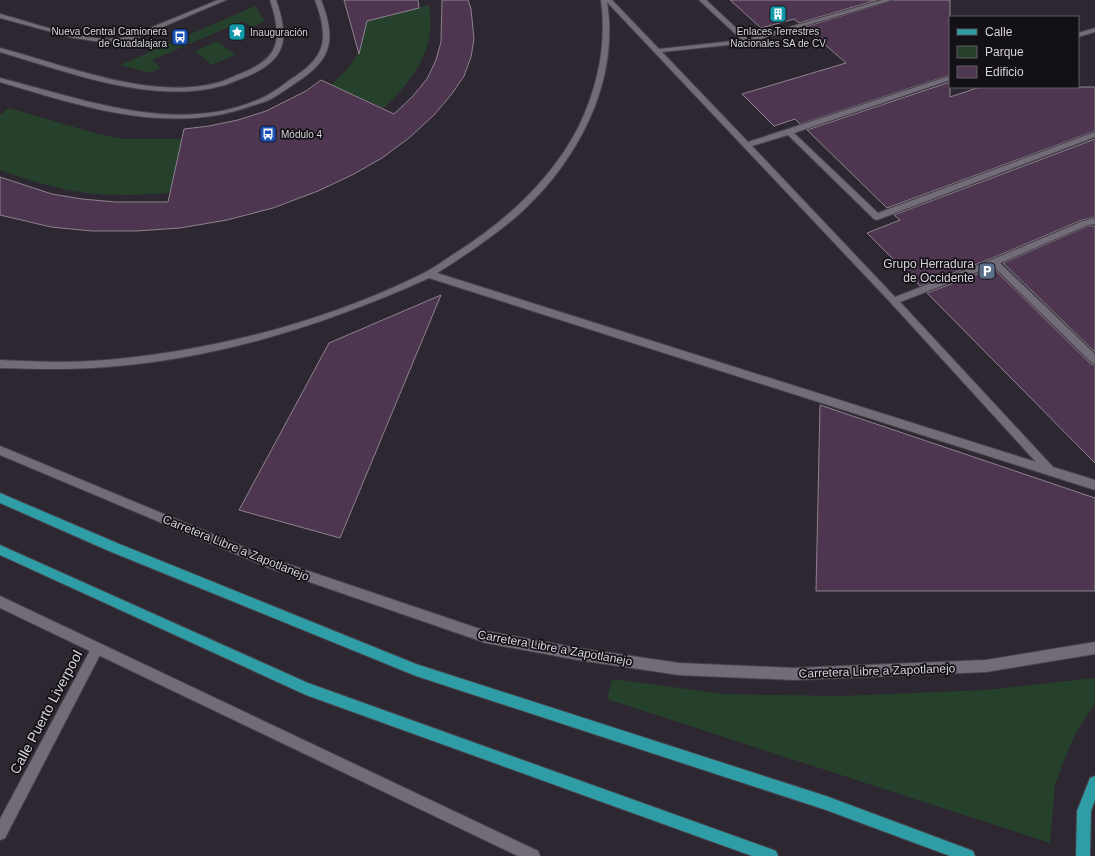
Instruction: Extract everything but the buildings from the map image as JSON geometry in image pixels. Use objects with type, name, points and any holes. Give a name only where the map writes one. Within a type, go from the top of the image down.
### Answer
[{"type":"main road","points":[[0,16],[74,36],[114,42],[130,39],[223,0]]},
{"type":"main road","points":[[0,50],[124,83],[170,89],[208,87],[247,74],[276,53],[281,44],[282,27],[273,0]]},
{"type":"main road","points":[[0,80],[60,98],[133,114],[174,117],[196,116],[226,111],[260,100],[279,91],[295,82],[318,60],[325,48],[328,37],[328,26],[318,0]]},
{"type":"main road","points":[[0,364],[71,365],[140,360],[211,348],[280,331],[352,308],[428,274],[478,243],[524,206],[556,169],[579,135],[595,97],[605,58],[607,23],[604,0]]},
{"type":"main road","points":[[609,0],[894,301],[1049,469]]},
{"type":"main road","points":[[702,0],[747,41]]},
{"type":"main road","points":[[657,51],[747,41],[889,0]]},
{"type":"main road","points":[[1079,36],[1095,30]]},
{"type":"main road","points":[[747,145],[949,78]]},
{"type":"main road","points":[[789,132],[877,217],[1095,134]]},
{"type":"main road","points":[[894,301],[994,262],[1086,223],[1095,221]]},
{"type":"main road","points":[[994,262],[1095,360]]},
{"type":"main road","points":[[428,274],[1049,469],[1095,485]]},
{"type":"main road","name":"Carretera Libre a Zapotlanejo","points":[[0,450],[269,564],[486,637],[679,669],[794,674],[986,666],[1095,648]]},
{"type":"main road","points":[[0,498],[113,547],[416,670],[826,803],[968,856]]},
{"type":"main road","points":[[0,550],[306,689],[771,856]]},
{"type":"main road","points":[[0,602],[533,856]]},
{"type":"main road","name":"Calle Puerto Liverpool","points":[[0,832],[97,648]]},
{"type":"main road","points":[[1083,856],[1084,811],[1095,783]]},
{"type":"green space","points":[[429,5],[430,27],[425,53],[414,73],[384,108],[331,85],[351,65],[355,58],[362,42],[364,22]]},
{"type":"green space","points":[[255,6],[265,21],[252,27],[243,21],[152,60],[161,68],[150,73],[120,65]]},
{"type":"green space","points":[[218,41],[235,55],[212,65],[195,51]]},
{"type":"green space","points":[[9,108],[98,134],[124,139],[182,139],[170,193],[107,195],[87,193],[43,184],[0,170],[0,115]]},
{"type":"green space","points":[[1095,678],[1095,703],[1074,736],[1055,784],[1050,843],[607,699],[612,679],[725,694],[840,696],[986,690]]},
{"type":"place","name":"Enlaces Terrestres Nacionales SA de CV","points":[[778,14]]},
{"type":"place","name":"Inauguración","points":[[237,32]]},
{"type":"place","name":"Nueva Central Camionera de Guadalajara","points":[[180,37]]},
{"type":"place","name":"Módulo 4","points":[[268,134]]},
{"type":"place","name":"Grupo Herradura de Occidente","points":[[987,271]]}]
